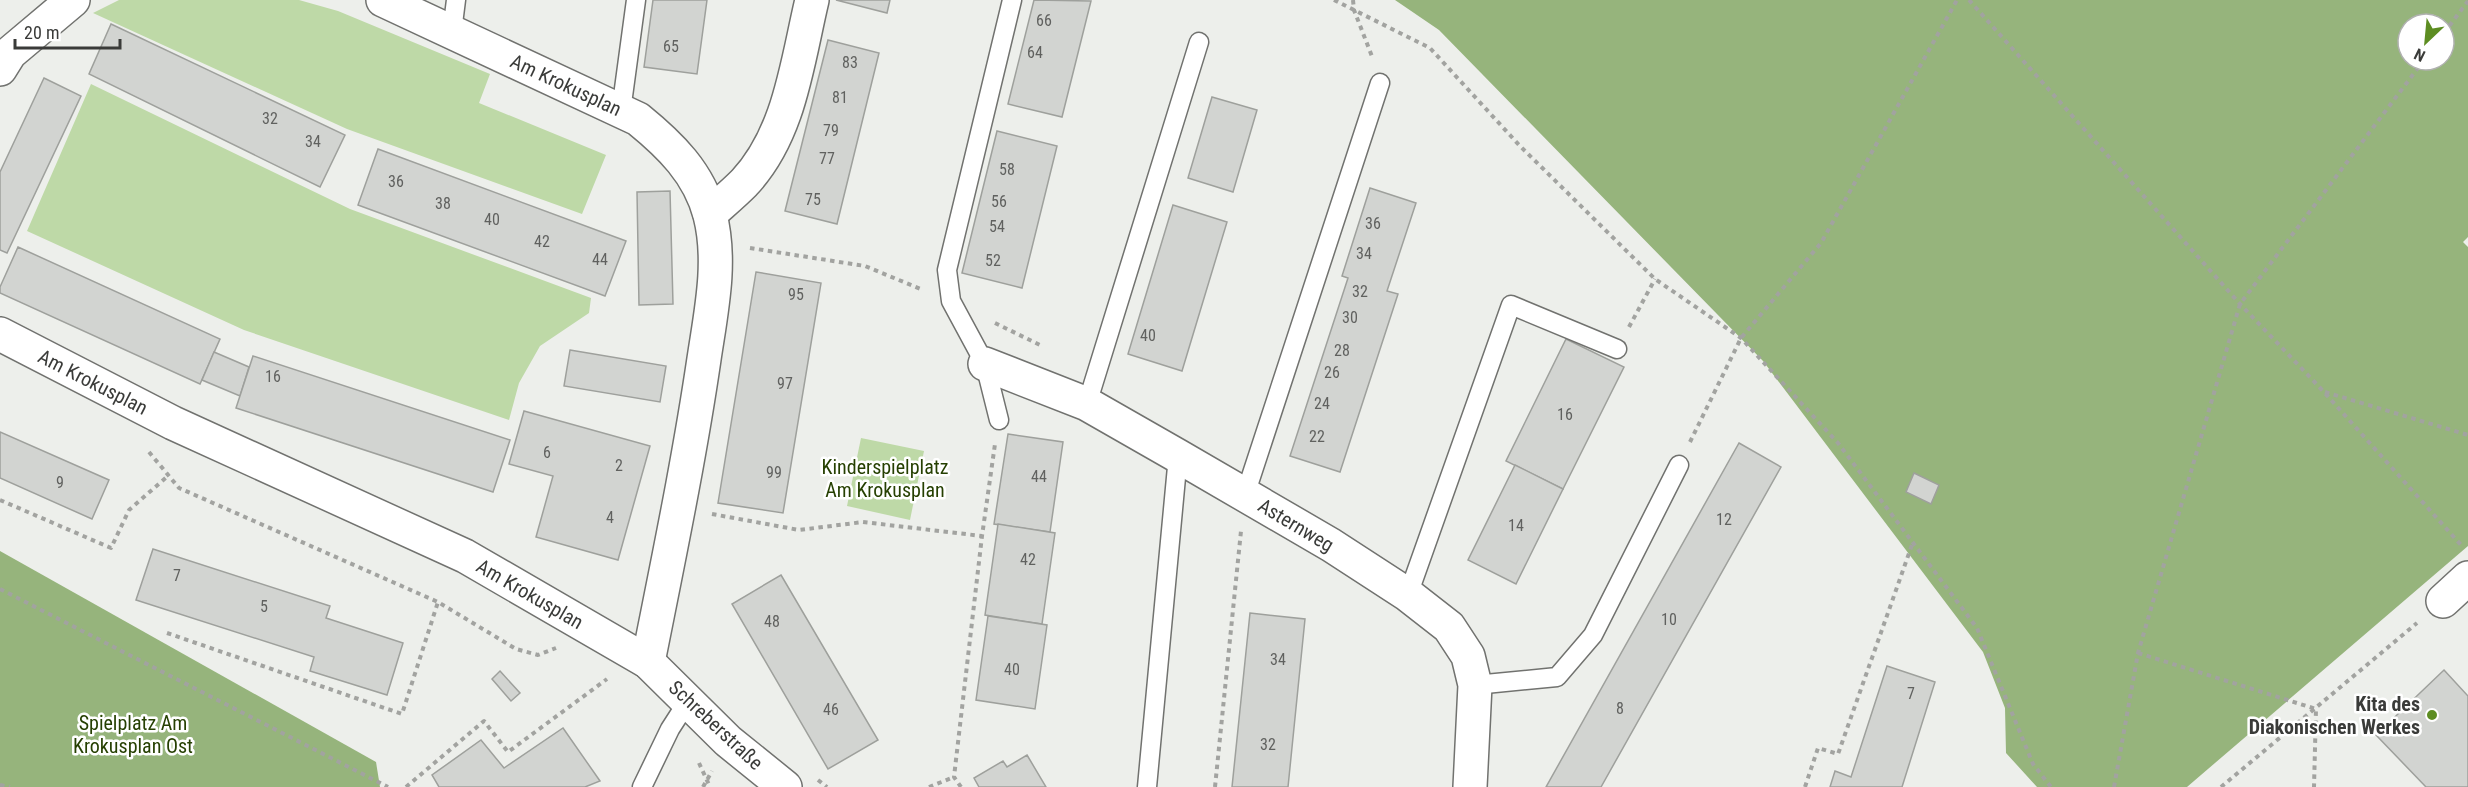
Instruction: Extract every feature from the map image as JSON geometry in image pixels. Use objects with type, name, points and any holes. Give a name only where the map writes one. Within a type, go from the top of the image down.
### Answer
[{"type":"street","points":[[0,69],[10,53],[73,0]]},
{"type":"street","name":"Am Krokusplan","points":[[0,334],[173,423],[465,556],[648,662],[696,413],[715,283],[714,242],[710,214],[693,174],[668,144],[638,119],[383,0]]},
{"type":"street","points":[[710,214],[744,182],[766,152],[784,116],[812,0]]},
{"type":"street","name":"Asternweg","points":[[985,364],[1087,404],[1331,545],[1408,595],[1449,627],[1468,656],[1475,685],[1470,787]]},
{"type":"street","points":[[2443,601],[2468,578]]},
{"type":"street","name":"Schreberstraße","points":[[648,662],[728,741],[797,780]]},
{"type":"lane","points":[[452,32],[456,0]]},
{"type":"lane","points":[[621,111],[636,0]]},
{"type":"lane","points":[[999,420],[985,364],[951,301],[946,270],[1012,0]]},
{"type":"lane","points":[[1087,404],[1199,42]]},
{"type":"lane","points":[[1245,495],[1380,83]]},
{"type":"lane","points":[[1408,595],[1511,306],[1617,349]]},
{"type":"lane","points":[[1147,787],[1178,456]]},
{"type":"lane","points":[[1475,685],[1557,677],[1593,635],[1679,465]]},
{"type":"lane","points":[[642,787],[670,729],[688,701]]},
{"type":"path","points":[[1334,0],[1430,48],[1520,146],[1655,279],[1741,338],[1838,443],[1977,628],[2033,764],[2051,787]]},
{"type":"path","points":[[1353,0],[1354,10],[1380,83]]},
{"type":"path","points":[[1679,465],[1741,338],[1821,243],[1957,0]]},
{"type":"path","points":[[1969,0],[2240,304],[2324,392],[2468,553]]},
{"type":"path","points":[[2456,17],[2468,1]]},
{"type":"path","points":[[2114,787],[2138,653],[2240,304],[2415,72]]},
{"type":"path","points":[[1617,349],[1655,279]]},
{"type":"path","points":[[2324,392],[2468,435]]},
{"type":"path","points":[[961,787],[954,777],[982,536],[999,420]]},
{"type":"path","points":[[144,446],[179,488],[438,602],[516,649],[538,655],[556,648],[566,650]]},
{"type":"path","points":[[0,500],[111,548],[129,510],[169,476]]},
{"type":"path","points":[[1215,787],[1245,495]]},
{"type":"path","points":[[678,507],[799,530],[863,522],[982,536]]},
{"type":"path","points":[[1805,787],[1818,748],[1838,754],[1913,542]]},
{"type":"path","points":[[0,589],[388,787]]},
{"type":"path","points":[[2222,787],[2443,601]]},
{"type":"path","points":[[167,633],[402,714],[438,602]]},
{"type":"path","points":[[2138,653],[2316,709]]},
{"type":"path","points":[[599,672],[616,686]]},
{"type":"path","points":[[406,787],[484,721],[508,752],[607,678]]},
{"type":"path","points":[[2314,787],[2316,709]]},
{"type":"path","points":[[670,729],[691,746],[710,787]]},
{"type":"path","points":[[929,787],[954,777]]},
{"type":"path","points":[[797,780],[827,787]]},
{"type":"path","points":[[0,785],[10,787]]},
{"type":"green space","points":[[119,0],[299,0],[338,11],[490,74],[479,103],[606,155],[582,214],[347,129],[93,13]]},
{"type":"green space","points":[[1395,0],[2468,0],[2468,237],[2463,242],[2468,247],[2468,546],[2187,787],[2037,787],[2006,753],[2005,708],[1983,652],[1763,361],[1439,30]]},
{"type":"green space","points":[[91,84],[350,209],[591,298],[589,313],[540,346],[519,383],[509,420],[244,330],[27,231]]},
{"type":"green space","name":"Kinderspielplatz Am Krokusplan","points":[[861,438],[924,451],[910,520],[847,506]]},
{"type":"green space","name":"Spielplatz Am Krokusplan Ost","points":[[0,551],[376,762],[380,787],[0,787]]},
{"type":"building","points":[[653,0],[707,0],[697,74],[644,67]]},
{"type":"building","points":[[836,0],[890,0],[887,13]]},
{"type":"building","points":[[1034,0],[1091,1],[1062,117],[1008,104]]},
{"type":"building","points":[[111,24],[345,135],[320,187],[89,74]]},
{"type":"building","points":[[828,40],[879,53],[837,224],[785,211]]},
{"type":"building","points":[[44,78],[81,96],[7,253],[0,250],[0,172]]},
{"type":"building","points":[[1212,97],[1257,110],[1233,192],[1188,178]]},
{"type":"building","points":[[997,131],[1057,146],[1022,288],[962,273]]},
{"type":"building","points":[[378,149],[626,241],[605,296],[358,205]]},
{"type":"building","points":[[1370,188],[1416,203],[1387,291],[1398,294],[1340,472],[1290,456],[1348,278],[1342,276]]},
{"type":"building","points":[[670,191],[673,304],[639,305],[637,192]]},
{"type":"building","points":[[1173,205],[1227,222],[1182,371],[1128,354]]},
{"type":"building","points":[[18,247],[220,339],[200,384],[0,293],[0,287]]},
{"type":"building","points":[[756,272],[821,283],[783,513],[718,503]]},
{"type":"building","points":[[1566,339],[1624,367],[1563,489],[1506,461]]},
{"type":"building","points":[[570,350],[666,366],[660,402],[564,386]]},
{"type":"building","points":[[214,352],[249,367],[240,396],[202,380]]},
{"type":"building","points":[[253,356],[510,440],[493,492],[236,408]]},
{"type":"building","points":[[524,411],[650,446],[618,560],[536,537],[553,476],[509,464]]},
{"type":"building","points":[[0,432],[109,480],[92,519],[0,478]]},
{"type":"building","points":[[1008,434],[1063,442],[1050,532],[994,524]]},
{"type":"building","points":[[1739,443],[1781,467],[1601,787],[1546,787]]},
{"type":"building","points":[[1515,465],[1563,489],[1516,584],[1468,560]]},
{"type":"building","points":[[1914,473],[1939,485],[1931,504],[1906,492]]},
{"type":"building","points":[[998,524],[1055,533],[1042,624],[985,615]]},
{"type":"building","points":[[153,549],[330,606],[326,618],[403,643],[387,695],[310,671],[314,657],[136,600]]},
{"type":"building","points":[[781,575],[878,740],[828,769],[732,604]]},
{"type":"building","points":[[1250,613],[1305,619],[1288,787],[1232,787]]},
{"type":"building","points":[[988,616],[1047,625],[1035,709],[976,700]]},
{"type":"building","points":[[1887,666],[1935,682],[1902,787],[1830,787],[1835,771],[1851,777]]},
{"type":"building","name":"Kita des Diakonischen Werkes","points":[[2444,670],[2468,696],[2468,787],[2426,787],[2376,735]]},
{"type":"building","points":[[500,671],[520,693],[511,701],[492,679]]},
{"type":"building","points":[[563,728],[600,781],[585,787],[439,787],[432,775],[481,740],[504,768]]},
{"type":"building","points":[[1027,755],[1046,787],[979,787],[974,778],[1003,761],[1007,767]]},
{"type":"place","name":"Kita des Diakonischen Werkes","points":[[2432,715]]}]
